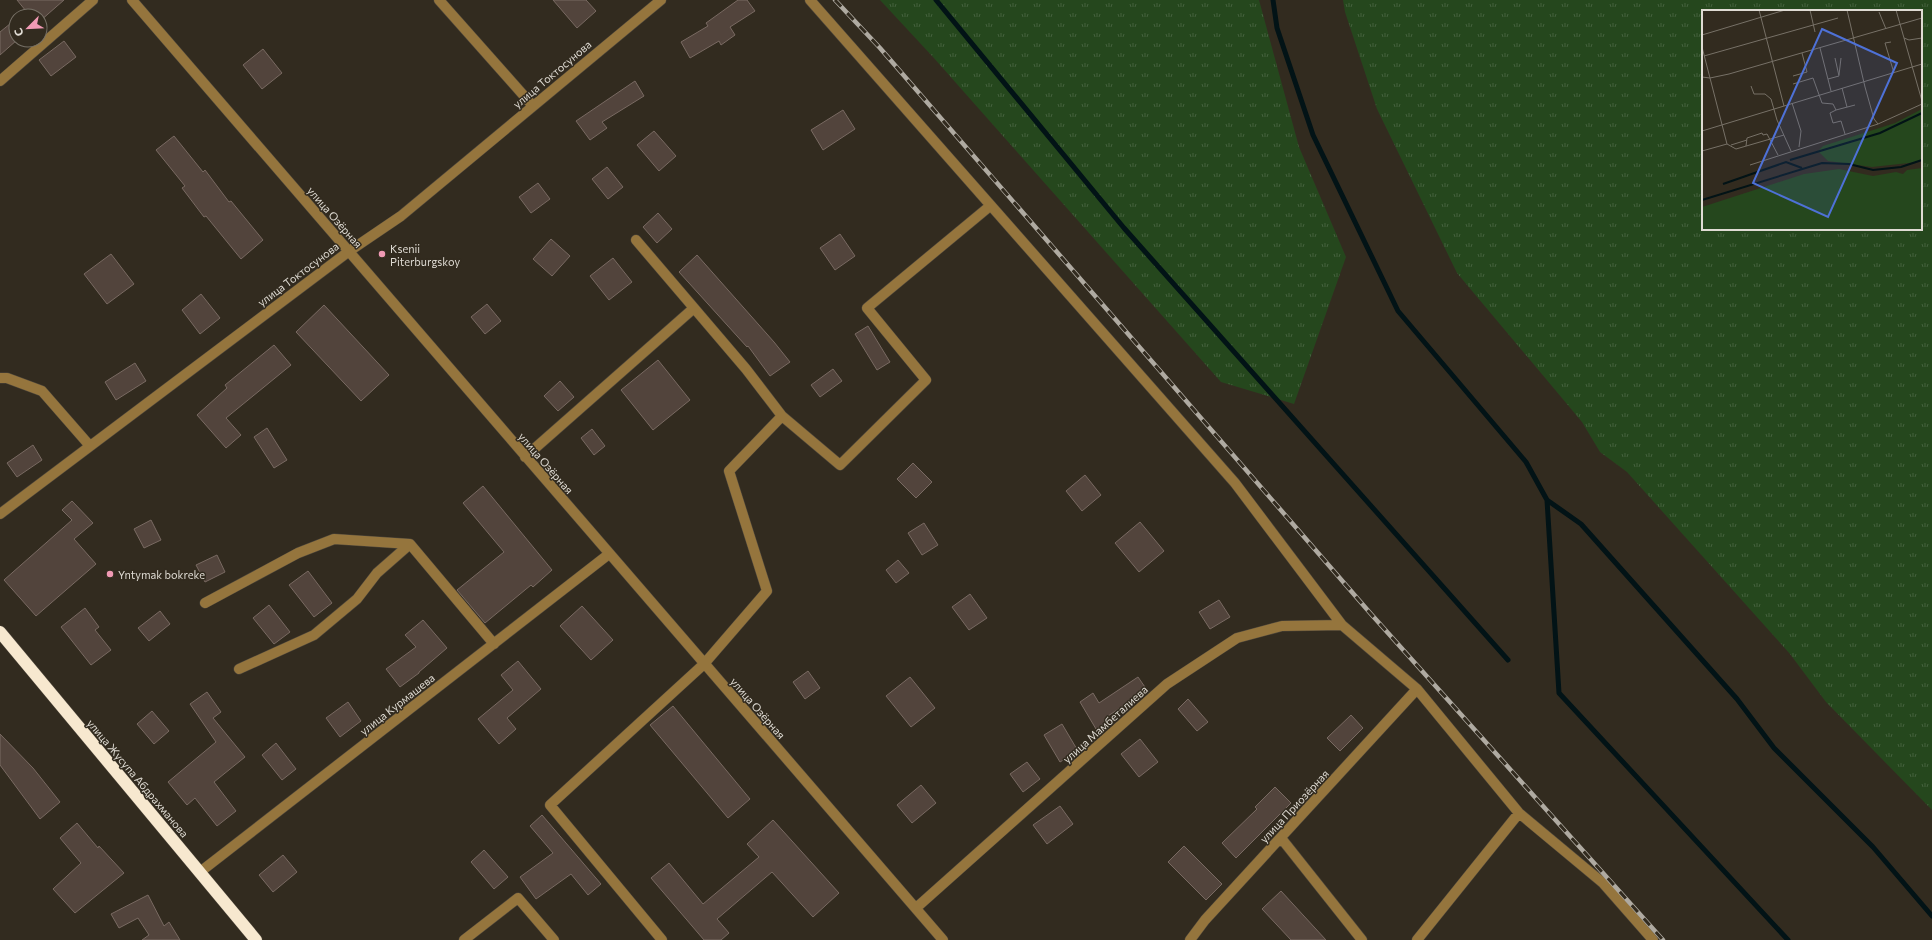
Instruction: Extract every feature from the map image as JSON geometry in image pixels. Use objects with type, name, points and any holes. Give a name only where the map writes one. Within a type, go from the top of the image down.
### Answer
[{"type":"highway","name":"улица Жусупа Абдрахманова","points":[[0,632],[256,940]]},
{"type":"street","points":[[0,81],[93,0]]},
{"type":"street","name":"улица Озёрная","points":[[132,0],[348,252],[944,940]]},
{"type":"street","points":[[439,0],[533,106]]},
{"type":"street","name":"улица Токтосунова","points":[[0,514],[348,252],[401,216],[661,0]]},
{"type":"street","points":[[810,0],[1234,483],[1342,625],[1417,689],[1519,813],[1603,883],[1653,940]]},
{"type":"street","points":[[636,240],[746,369],[782,416],[840,465],[926,380],[867,308],[990,206]]},
{"type":"street","points":[[525,456],[694,308]]},
{"type":"street","points":[[0,378],[7,378],[42,391],[90,446]]},
{"type":"street","points":[[662,940],[550,806],[704,664],[767,591],[729,471],[782,416]]},
{"type":"street","points":[[205,603],[298,553],[334,539],[410,544],[494,644]]},
{"type":"street","points":[[239,669],[314,635],[357,599],[377,573],[410,544]]},
{"type":"street","name":"улица Курмашева","points":[[200,872],[609,554]]},
{"type":"street","name":"улица Мамбеталиева","points":[[916,908],[1167,684],[1237,638],[1282,626],[1342,625]]},
{"type":"street","name":"улица Приозёрная","points":[[1190,940],[1205,920],[1417,689]]},
{"type":"street","points":[[1417,940],[1519,813]]},
{"type":"street","points":[[1281,838],[1362,940]]},
{"type":"street","points":[[464,940],[518,898],[554,940]]},
{"type":"green space","points":[[880,0],[1259,0],[1299,147],[1346,257],[1294,404],[1221,382],[933,57]]},
{"type":"green space","points":[[1343,0],[1932,0],[1932,810],[1826,702],[1790,654],[1627,472],[1600,452],[1582,422],[1457,273],[1377,109],[1345,12]]},
{"type":"building","points":[[17,0],[64,0],[48,14],[48,8],[24,8]]},
{"type":"building","points":[[553,0],[586,0],[596,11],[577,28]]},
{"type":"building","points":[[738,0],[747,0],[755,11],[730,27],[735,35],[721,45],[719,41],[690,58],[681,42],[708,26],[706,23]]},
{"type":"building","points":[[8,26],[8,48],[0,55],[0,32]]},
{"type":"building","points":[[64,41],[76,57],[51,76],[39,60]]},
{"type":"building","points":[[263,49],[282,73],[262,89],[243,65]]},
{"type":"building","points":[[635,81],[644,96],[602,122],[607,128],[590,140],[576,121]]},
{"type":"building","points":[[843,110],[855,129],[823,150],[811,130]]},
{"type":"building","points":[[654,131],[676,156],[659,171],[637,145]]},
{"type":"building","points":[[174,136],[203,172],[205,170],[229,202],[231,201],[263,240],[241,259],[206,216],[204,217],[182,188],[185,186],[156,150]]},
{"type":"building","points":[[607,167],[623,187],[608,199],[592,179]]},
{"type":"building","points":[[538,183],[550,199],[531,213],[519,197]]},
{"type":"building","points":[[658,213],[672,229],[657,243],[643,227]]},
{"type":"building","points":[[840,234],[855,256],[835,270],[820,248]]},
{"type":"building","points":[[551,239],[570,256],[552,276],[533,259]]},
{"type":"building","points":[[111,254],[134,284],[107,304],[84,274]]},
{"type":"building","points":[[697,255],[790,362],[770,376],[748,346],[747,347],[679,272]]},
{"type":"building","points":[[613,258],[632,282],[609,300],[590,276]]},
{"type":"building","points":[[201,294],[220,318],[200,334],[182,310]]},
{"type":"building","points":[[487,304],[501,321],[485,334],[471,317]]},
{"type":"building","points":[[324,305],[389,375],[361,401],[296,332]]},
{"type":"building","points":[[868,326],[890,362],[877,370],[855,334]]},
{"type":"building","points":[[274,345],[291,365],[226,418],[241,435],[226,448],[197,415],[227,388],[225,385]]},
{"type":"building","points":[[658,360],[690,400],[653,430],[621,390]]},
{"type":"building","points":[[135,363],[146,381],[116,400],[105,382]]},
{"type":"building","points":[[833,369],[842,381],[820,397],[811,385]]},
{"type":"building","points":[[560,381],[574,397],[558,411],[544,396]]},
{"type":"building","points":[[267,428],[287,460],[274,468],[254,437]]},
{"type":"building","points":[[592,429],[605,446],[594,455],[581,438]]},
{"type":"building","points":[[33,445],[42,460],[17,477],[7,463]]},
{"type":"building","points":[[913,463],[932,482],[916,498],[897,479]]},
{"type":"building","points":[[1085,475],[1101,495],[1082,511],[1066,491]]},
{"type":"building","points":[[483,486],[552,570],[533,587],[531,585],[485,623],[457,590],[504,552],[463,503]]},
{"type":"building","points":[[72,501],[93,523],[74,539],[96,564],[36,616],[4,580],[72,520],[62,510]]},
{"type":"building","points":[[151,520],[161,540],[144,548],[134,529]]},
{"type":"building","points":[[1140,522],[1164,551],[1139,572],[1115,543]]},
{"type":"building","points":[[924,523],[938,545],[922,555],[908,533]]},
{"type":"building","points":[[217,555],[225,572],[205,582],[196,565]]},
{"type":"building","points":[[898,560],[909,573],[896,583],[886,570]]},
{"type":"building","points":[[308,571],[332,603],[314,617],[289,585]]},
{"type":"building","points":[[970,594],[987,618],[969,630],[952,607]]},
{"type":"building","points":[[1219,600],[1230,617],[1210,629],[1199,612]]},
{"type":"building","points":[[269,605],[290,632],[274,644],[253,618]]},
{"type":"building","points":[[582,606],[613,640],[591,660],[560,626]]},
{"type":"building","points":[[85,608],[99,627],[95,630],[111,650],[91,665],[61,627]]},
{"type":"building","points":[[160,611],[170,624],[149,641],[138,628]]},
{"type":"building","points":[[423,620],[447,648],[419,673],[400,687],[386,669],[416,647],[405,635]]},
{"type":"building","points":[[518,661],[541,689],[507,718],[516,729],[499,744],[478,719],[513,690],[501,675]]},
{"type":"building","points":[[808,671],[820,688],[805,699],[793,682]]},
{"type":"building","points":[[910,677],[935,708],[911,727],[886,696]]},
{"type":"building","points":[[1138,677],[1147,690],[1108,716],[1110,721],[1096,729],[1080,702],[1093,693],[1099,703]]},
{"type":"building","points":[[207,692],[221,712],[213,718],[245,757],[214,782],[236,811],[217,826],[195,798],[187,805],[168,782],[216,742],[190,704]]},
{"type":"building","points":[[1188,699],[1208,722],[1197,731],[1178,709]]},
{"type":"building","points":[[348,702],[361,721],[340,737],[326,718]]},
{"type":"building","points":[[673,706],[750,799],[728,818],[650,725]]},
{"type":"building","points":[[152,711],[169,731],[154,744],[137,724]]},
{"type":"building","points":[[1351,715],[1363,728],[1340,751],[1327,738]]},
{"type":"building","points":[[1062,724],[1078,751],[1060,762],[1044,735]]},
{"type":"building","points":[[0,734],[33,768],[60,802],[40,819],[0,765]]},
{"type":"building","points":[[1140,739],[1158,762],[1139,777],[1121,754]]},
{"type":"building","points":[[276,743],[296,769],[282,780],[262,755]]},
{"type":"building","points":[[1027,762],[1040,779],[1023,792],[1010,774]]},
{"type":"building","points":[[921,785],[936,803],[912,823],[897,805]]},
{"type":"building","points":[[1275,787],[1291,803],[1236,858],[1222,843],[1257,809],[1255,807]]},
{"type":"building","points":[[1060,806],[1073,824],[1047,844],[1033,825]]},
{"type":"building","points":[[542,815],[601,884],[588,895],[571,874],[536,899],[520,877],[553,853],[530,826]]},
{"type":"building","points":[[773,820],[839,893],[813,917],[772,872],[717,919],[729,933],[721,940],[704,940],[651,878],[669,863],[703,904],[759,857],[747,844]]},
{"type":"building","points":[[77,823],[98,848],[99,846],[124,873],[75,913],[53,889],[81,863],[60,838]]},
{"type":"building","points":[[1184,846],[1222,884],[1206,900],[1168,862]]},
{"type":"building","points":[[484,850],[508,877],[494,889],[471,862]]},
{"type":"building","points":[[283,855],[297,872],[273,892],[259,875]]},
{"type":"building","points":[[1281,891],[1326,940],[1291,940],[1262,909]]},
{"type":"building","points":[[148,895],[164,926],[169,922],[180,940],[142,940],[149,935],[138,918],[119,928],[111,914]]},
{"type":"waterway","points":[[936,0],[1124,228],[1508,660]]},
{"type":"waterway","points":[[1273,0],[1277,28],[1313,135],[1398,311],[1526,462],[1547,500],[1581,524],[1737,699],[1774,748],[1873,847],[1932,916]]},
{"type":"waterway","points":[[1547,500],[1559,693],[1788,940]]},
{"type":"railway","points":[[835,0],[880,48],[1371,614],[1663,940]]},
{"type":"place","name":"Ksenii Piterburgskoy","points":[[382,254]]},
{"type":"place","name":"Yntymak bokreke","points":[[110,574]]}]
